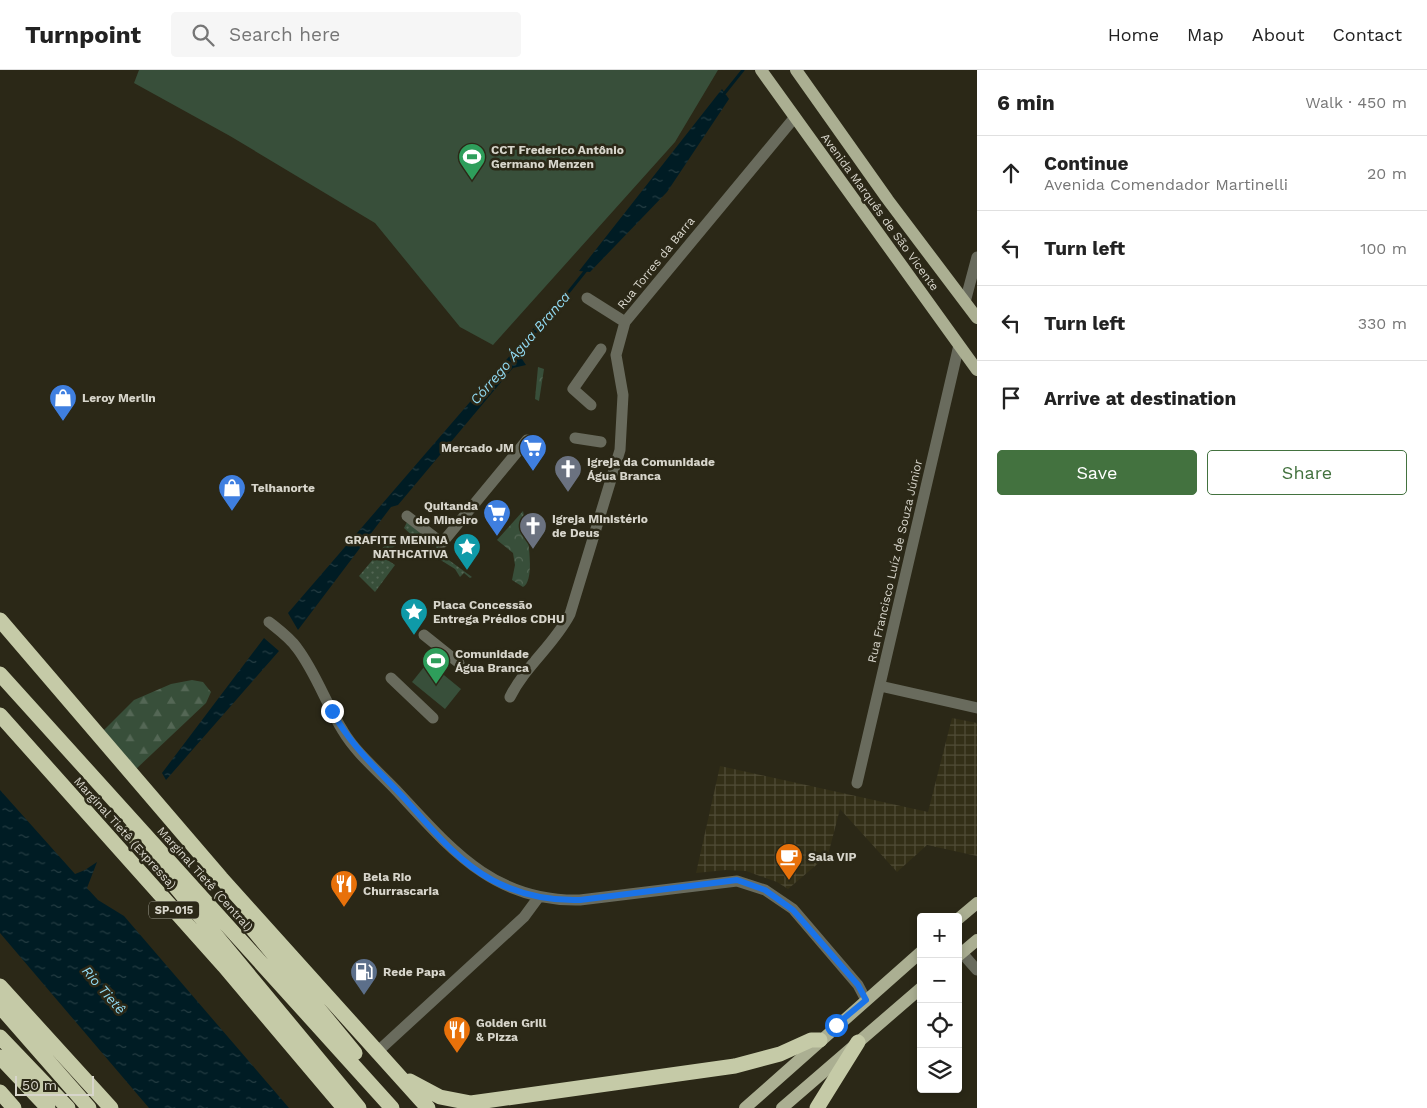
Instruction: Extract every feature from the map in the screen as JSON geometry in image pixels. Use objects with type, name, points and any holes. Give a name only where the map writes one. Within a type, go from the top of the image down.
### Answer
[{"type":"highway","points":[[0,620],[221,878],[376,1053],[428,1108]]},
{"type":"highway","name":"Marginal Tietê (Central)","points":[[0,674],[390,1106]]},
{"type":"highway","name":"Marginal Tietê (Expressa)","points":[[0,715],[224,966],[344,1108]]},
{"type":"highway","points":[[102,788],[121,822],[359,1108]]},
{"type":"highway","points":[[221,878],[242,917],[380,1082],[390,1106]]},
{"type":"highway","points":[[0,986],[111,1108]]},
{"type":"highway","points":[[0,1002],[4,1012],[89,1108]]},
{"type":"highway","points":[[0,1037],[68,1108]]},
{"type":"highway","points":[[395,1072],[428,1092],[471,1103],[735,1066],[759,1061],[811,1040],[820,1040]]},
{"type":"highway","points":[[817,1108],[858,1042]]},
{"type":"highway","points":[[0,1056],[48,1108]]},
{"type":"highway","points":[[0,1092],[14,1108]]},
{"type":"main road","name":"Avenida Marquês de São Vicente","points":[[760,70],[977,370]]},
{"type":"main road","name":"Avenida Marquês de São Vicente","points":[[796,70],[888,200],[977,318]]},
{"type":"main road","points":[[962,916],[977,903]]},
{"type":"main road","points":[[962,953],[977,940]]},
{"type":"main road","points":[[745,1108],[917,955]]},
{"type":"main road","points":[[782,1108],[917,991]]},
{"type":"street","name":"Rua Torres da Barra","points":[[510,697],[523,674],[564,625],[570,614],[620,450],[623,395],[616,355],[625,322],[795,117]]},
{"type":"street","points":[[966,302],[977,257]]},
{"type":"street","points":[[587,298],[625,322]]},
{"type":"street","name":"Rua Francisco Luíz de Souza Júnior","points":[[857,783],[959,345]]},
{"type":"street","points":[[591,405],[573,389],[601,349]]},
{"type":"street","points":[[575,438],[601,442]]},
{"type":"street","points":[[407,516],[442,543],[527,440]]},
{"type":"street","points":[[269,622],[296,646],[344,732],[440,837],[468,863],[491,880],[538,898],[580,900],[737,880],[765,890],[793,910],[858,985],[866,1000]]},
{"type":"street","points":[[424,635],[459,663]]},
{"type":"street","points":[[390,678],[432,718]]},
{"type":"street","points":[[880,686],[977,708]]},
{"type":"street","points":[[376,1053],[524,917],[538,898]]},
{"type":"street","points":[[962,957],[977,970]]},
{"type":"shaded area","points":[[952,718],[977,723],[977,856],[927,845],[897,872],[840,809],[828,855],[788,889],[777,882],[746,871],[726,870],[696,873],[720,766],[928,812]]},
{"type":"green space","name":"CCT Frederico Antônio Germano Menzen","points":[[139,70],[718,70],[675,142],[493,345],[460,327],[375,223],[230,136],[134,83]]},
{"type":"green space","points":[[538,367],[544,369],[539,401],[535,399]]},
{"type":"green space","points":[[523,511],[530,564],[527,582],[523,587],[512,580],[515,565],[513,553],[497,540]]},
{"type":"green space","points":[[407,522],[441,545],[442,555],[472,577],[470,578],[464,573],[460,577],[455,569],[439,559],[436,546],[426,538],[417,540],[404,528]]},
{"type":"green space","points":[[391,538],[397,544],[383,557],[395,565],[375,592],[359,576]]},
{"type":"green space","name":"Comunidade Água Branca","points":[[428,662],[461,689],[445,709],[412,682]]},
{"type":"green space","points":[[192,680],[203,682],[211,692],[206,703],[135,770],[103,731],[134,700],[171,684]]},
{"type":"water","points":[[722,89],[729,99],[667,192],[590,272],[579,271]]},
{"type":"water","points":[[539,322],[527,340],[522,359],[526,365],[513,368],[398,505],[391,507],[298,630],[288,613]]},
{"type":"water","points":[[264,638],[279,651],[166,780],[162,773]]},
{"type":"water","name":"Rio Tietê","points":[[0,790],[75,874],[97,862],[87,888],[98,900],[124,916],[289,1108],[149,1108],[0,933]]},
{"type":"waterway","name":"Córrego Água Branca","points":[[723,95],[743,70]]},
{"type":"waterway","name":"Córrego Água Branca","points":[[529,336],[539,329],[587,269]]},
{"type":"place","name":"CCT Frederico Antônio Germano Menzen","points":[[472,181]]},
{"type":"place","name":"Leroy Merlin","points":[[63,422]]},
{"type":"place","name":"Mercado JM","points":[[533,472]]},
{"type":"place","name":"Igreja da Comunidade Água Branca","points":[[568,493]]},
{"type":"place","name":"Telhanorte","points":[[232,512]]},
{"type":"place","name":"Quitanda do Mineiro","points":[[497,537]]},
{"type":"place","name":"Igreja Ministério de Deus","points":[[533,550]]},
{"type":"place","name":"GRAFITE MENINA NATHCATIVA","points":[[467,571]]},
{"type":"place","name":"Placa Concessão Entrega Prédios CDHU","points":[[414,636]]},
{"type":"place","name":"Comunidade Água Branca","points":[[436,685]]},
{"type":"place","name":"Sala VIP","points":[[789,881]]},
{"type":"place","name":"Bela Rio Churrascaria","points":[[344,908]]},
{"type":"place","name":"Rede Papa","points":[[364,996]]},
{"type":"place","name":"Golden Grill & Pizza","points":[[457,1054]]},
{"type":"route","points":[[332,711],[344,732],[362,754],[440,837],[468,863],[491,880],[516,891],[538,898],[558,901],[580,900],[737,880],[765,890],[793,910],[858,985],[866,1000],[836,1025]]}]
